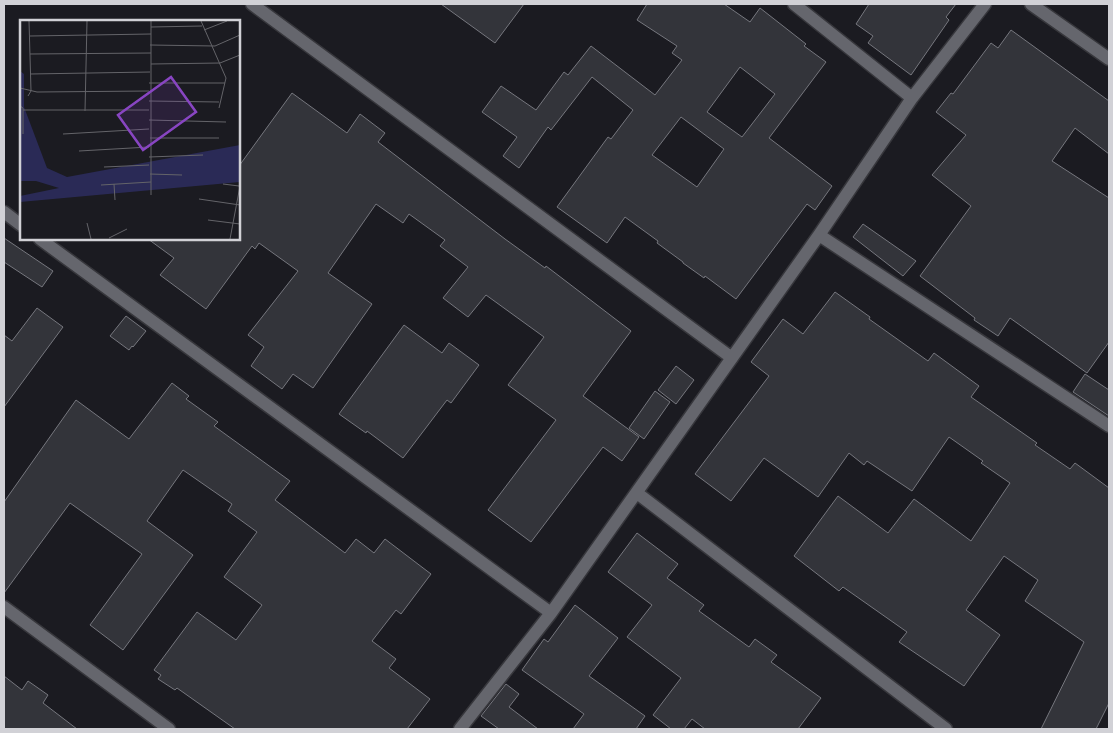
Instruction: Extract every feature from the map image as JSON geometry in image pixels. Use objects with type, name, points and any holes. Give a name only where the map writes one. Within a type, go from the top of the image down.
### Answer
[{"type":"street","points":[[252,4],[732,358]]},
{"type":"street","points":[[794,4],[912,98]]},
{"type":"street","points":[[460,729],[551,613],[819,235],[912,98],[985,4]]},
{"type":"street","points":[[1031,4],[1109,60]]},
{"type":"street","points":[[4,212],[20,224]]},
{"type":"street","points":[[819,235],[1109,426]]},
{"type":"street","points":[[41,240],[551,613]]},
{"type":"street","points":[[637,493],[934,722],[946,729]]},
{"type":"street","points":[[4,607],[169,729]]},
{"type":"building","points":[[441,4],[524,4],[495,43]]},
{"type":"building","points":[[647,4],[724,4],[750,22],[760,8],[806,44],[804,46],[826,62],[769,138],[832,186],[815,210],[807,204],[736,299],[705,276],[704,278],[683,263],[657,243],[658,241],[625,217],[607,243],[557,207],[608,137],[611,139],[633,110],[592,77],[551,130],[548,127],[519,168],[503,156],[517,137],[482,112],[501,86],[536,110],[564,72],[568,75],[591,46],[655,95],[682,60],[672,53],[677,46],[637,20]],"holes":[[[740,67],[775,94],[742,137],[707,112]],[[681,117],[724,149],[697,187],[652,155]]]},
{"type":"building","points":[[869,4],[956,4],[946,17],[949,20],[911,75],[868,43],[873,36],[856,24]]},
{"type":"building","points":[[1011,30],[1109,101],[1109,154],[1075,128],[1052,161],[1109,198],[1109,342],[1087,373],[1010,318],[998,336],[974,320],[975,318],[920,276],[971,206],[932,175],[966,135],[936,112],[951,93],[953,94],[991,43],[998,48]]},
{"type":"building","points":[[292,93],[347,133],[360,114],[385,133],[378,142],[505,239],[545,268],[546,266],[631,331],[583,396],[639,437],[622,461],[603,447],[531,542],[488,510],[556,420],[508,385],[544,337],[486,295],[468,317],[443,298],[468,267],[440,246],[445,240],[409,214],[403,223],[376,204],[328,273],[372,304],[313,388],[293,374],[282,389],[251,366],[264,347],[248,335],[298,271],[259,243],[255,249],[252,246],[206,309],[160,275],[174,258],[149,240],[240,240],[240,165]]},
{"type":"building","points":[[863,224],[916,261],[903,276],[853,237]]},
{"type":"building","points":[[4,238],[53,271],[42,287],[4,262]]},
{"type":"building","points":[[835,292],[928,361],[934,353],[979,386],[971,397],[1037,443],[1035,445],[1070,469],[1075,463],[1109,488],[1109,703],[1096,729],[1041,729],[1084,642],[1025,601],[1038,580],[1004,556],[966,610],[1000,635],[964,686],[899,642],[907,632],[843,587],[839,591],[794,556],[838,496],[888,533],[914,499],[971,541],[1010,483],[949,437],[912,491],[867,461],[864,465],[849,453],[818,497],[764,458],[731,501],[695,474],[769,376],[751,362],[783,319],[803,334]]},
{"type":"building","points":[[37,308],[63,327],[4,407],[4,335],[12,341]]},
{"type":"building","points":[[126,316],[146,331],[129,350],[110,336]]},
{"type":"building","points":[[404,325],[442,353],[449,343],[479,365],[451,403],[447,400],[403,458],[367,431],[366,433],[339,414]]},
{"type":"building","points":[[676,366],[694,380],[676,404],[658,390]]},
{"type":"building","points":[[1085,374],[1109,390],[1109,416],[1073,392]]},
{"type":"building","points":[[172,383],[189,396],[186,399],[218,422],[214,426],[290,481],[275,500],[345,553],[356,539],[374,553],[385,539],[431,574],[401,614],[396,610],[372,641],[396,659],[389,668],[430,699],[407,729],[235,729],[177,688],[175,690],[158,679],[161,675],[154,670],[197,612],[236,640],[262,605],[224,577],[257,532],[228,511],[232,504],[183,470],[147,521],[193,555],[123,650],[90,625],[142,554],[70,503],[4,593],[4,502],[76,400],[129,439]]},
{"type":"building","points":[[655,391],[670,402],[644,439],[629,428]]},
{"type":"building","points":[[637,533],[678,564],[667,578],[704,605],[699,611],[749,647],[755,639],[777,655],[771,662],[821,698],[798,729],[705,729],[692,719],[684,729],[671,729],[653,715],[681,678],[627,637],[652,605],[608,572]]},
{"type":"building","points":[[575,605],[618,638],[589,676],[645,716],[636,729],[573,729],[584,714],[522,670],[544,639],[548,642]]},
{"type":"building","points":[[4,676],[22,690],[28,681],[48,695],[43,703],[77,729],[4,729]]},
{"type":"building","points":[[506,684],[519,694],[509,707],[538,729],[499,729],[481,716]]}]
